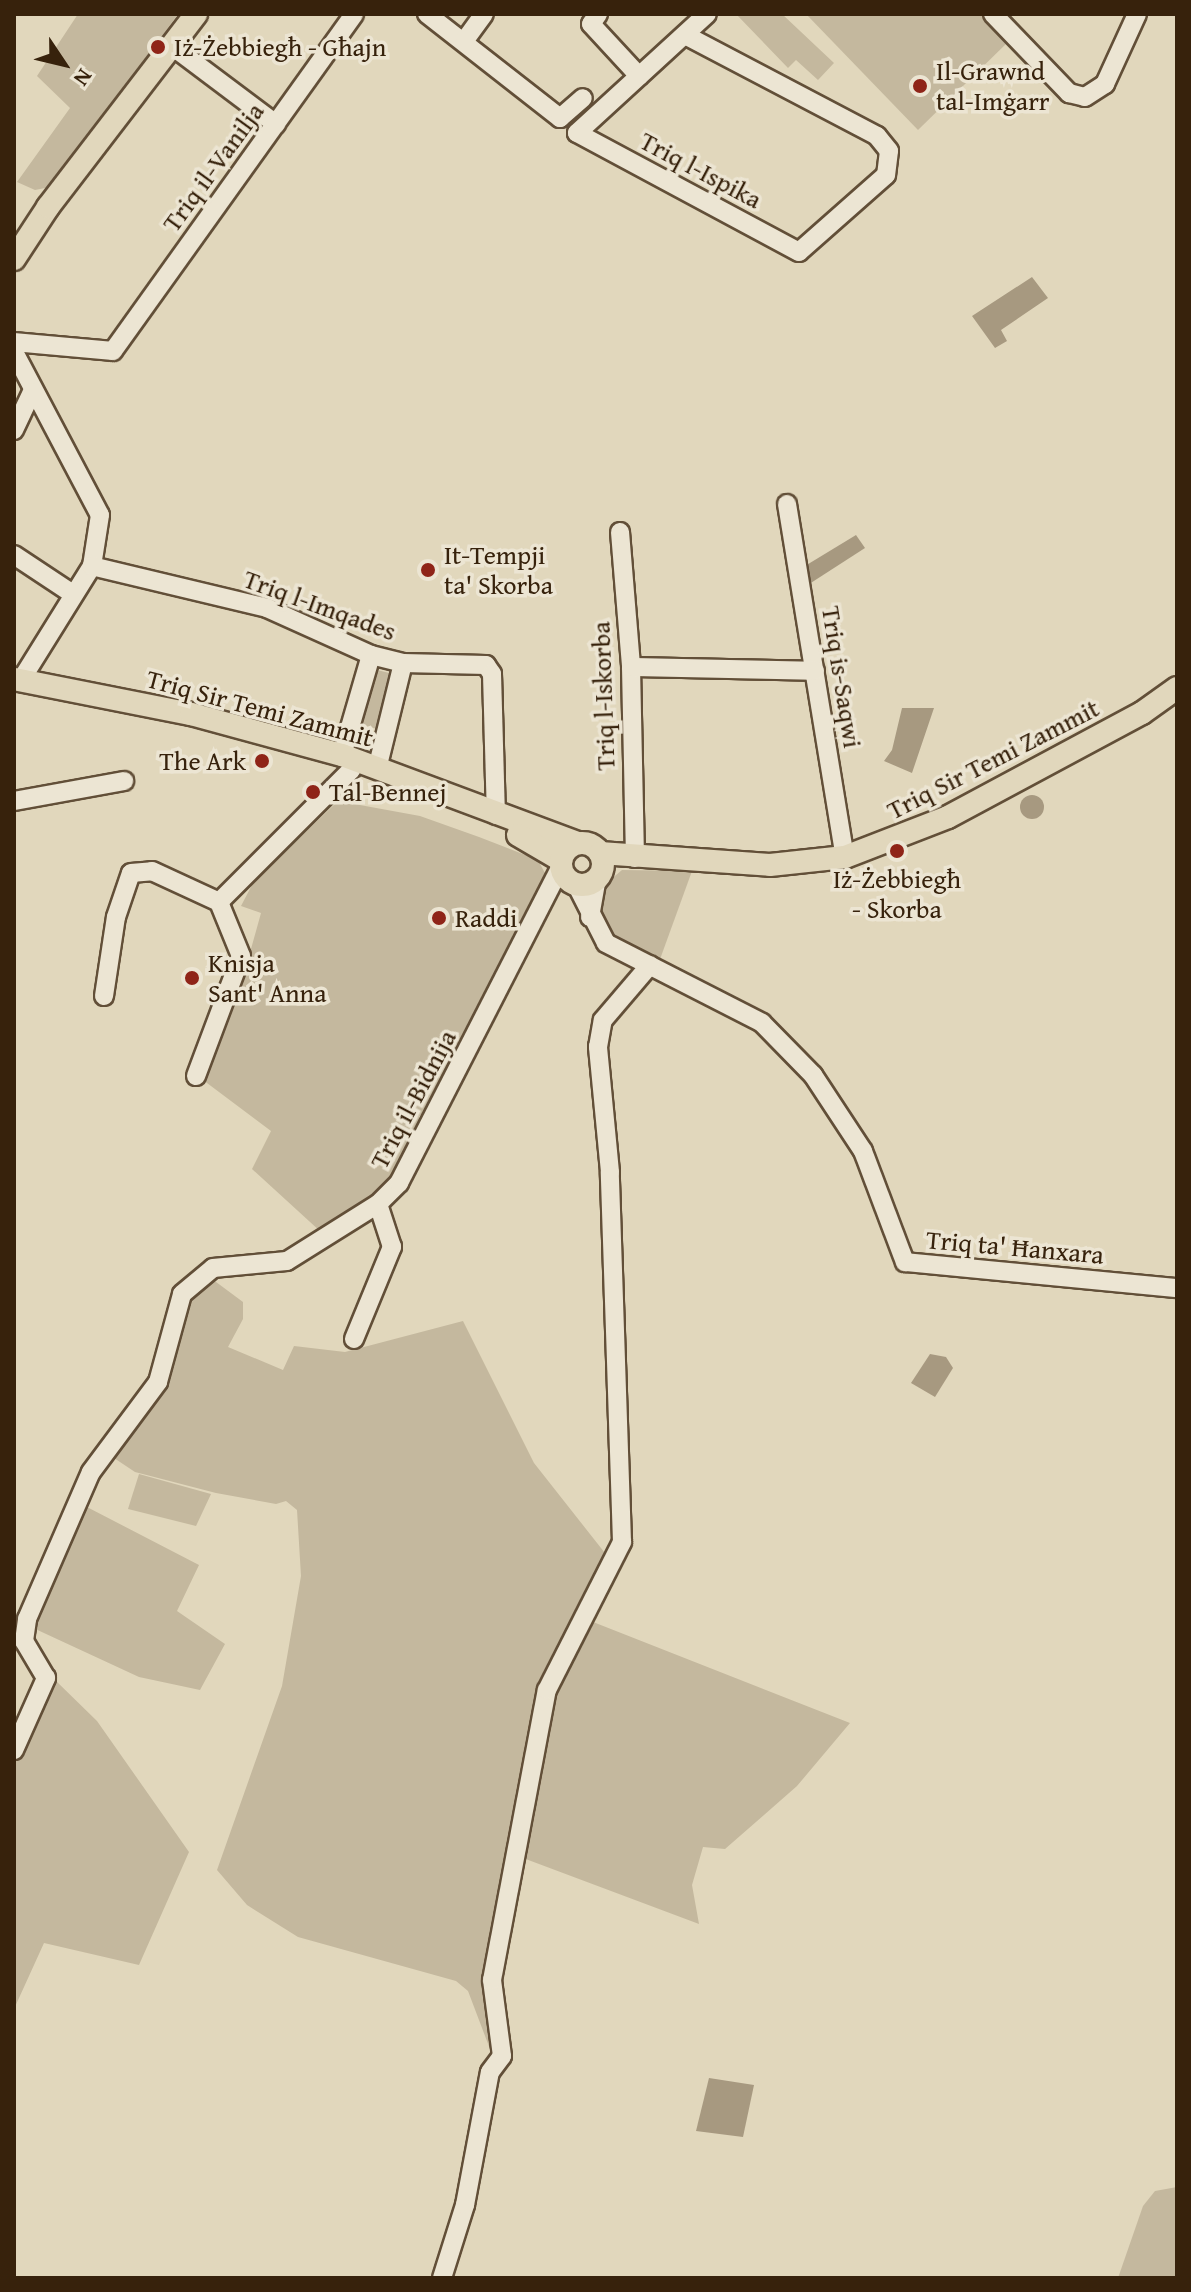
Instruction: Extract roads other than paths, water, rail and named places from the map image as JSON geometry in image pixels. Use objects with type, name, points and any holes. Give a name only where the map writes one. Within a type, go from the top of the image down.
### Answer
[{"type":"main road","points":[[14,259],[20,237],[196,14]]},
{"type":"main road","name":"Triq Sir Temi Zammit","points":[[16,686],[191,714],[377,769],[496,815],[577,843],[590,844],[581,871]]},
{"type":"main road","name":"Triq Sir Temi Zammit","points":[[349,761],[532,840],[581,871],[635,858],[770,865],[845,857],[948,817],[1142,713],[1177,688]]},
{"type":"street","name":"Triq il-Vanilja","points":[[14,342],[113,351],[354,14]]},
{"type":"street","points":[[427,14],[465,40],[560,118],[583,98]]},
{"type":"street","points":[[465,40],[484,14]]},
{"type":"street","points":[[598,14],[591,24],[639,76],[707,14]]},
{"type":"street","points":[[993,14],[1069,93],[1085,97],[1100,91],[1137,14]]},
{"type":"street","name":"Triq l-Ispika","points":[[639,76],[577,133],[799,252],[886,175],[889,151],[877,136],[685,35]]},
{"type":"street","points":[[172,46],[276,124]]},
{"type":"street","points":[[14,352],[32,392],[100,515],[92,566],[16,686]]},
{"type":"street","points":[[14,430],[32,392]]},
{"type":"street","name":"Triq is-Saqwi","points":[[787,504],[845,857]]},
{"type":"street","name":"Triq l-Iskorba","points":[[620,532],[631,667],[635,858]]},
{"type":"street","points":[[14,555],[73,594]]},
{"type":"street","name":"Triq l-Imqades","points":[[92,566],[267,608],[371,655],[403,663],[486,665],[492,674],[496,815]]},
{"type":"street","points":[[219,902],[349,761],[371,655]]},
{"type":"street","points":[[377,769],[403,663]]},
{"type":"street","points":[[631,667],[815,671]]},
{"type":"street","points":[[14,801],[124,781]]},
{"type":"street","points":[[104,996],[116,917],[131,873],[152,871],[219,902],[241,956],[196,1076]]},
{"type":"street","name":"Triq il-Bidnija","points":[[14,1750],[46,1678],[24,1641],[27,1619],[91,1472],[158,1382],[182,1294],[213,1268],[287,1261],[378,1204],[407,1171],[539,916],[581,871]]},
{"type":"street","name":"Triq ta' Ħanxara","points":[[581,871],[590,917],[606,943],[762,1023],[813,1075],[863,1151],[905,1262],[1177,1288]]},
{"type":"street","points":[[442,2278],[465,2205],[490,2072],[502,2056],[492,1980],[547,1690],[622,1542],[610,1172],[599,1034],[603,1020],[650,965]]},
{"type":"street","points":[[354,1339],[392,1247],[378,1204]]},
{"type":"place","name":"Iż-Żebbiegħ - Għajn","points":[[158,47]]},
{"type":"place","name":"Il-Grawnd tal-Imġarr","points":[[920,86]]},
{"type":"place","name":"It-Tempji ta' Skorba","points":[[428,570]]},
{"type":"place","name":"The Ark","points":[[262,761]]},
{"type":"place","name":"Tal-Bennej","points":[[313,792]]},
{"type":"place","name":"Iż-Żebbiegħ - Skorba","points":[[897,851]]},
{"type":"place","name":"Raddi","points":[[439,918]]},
{"type":"place","name":"Knisja Sant' Anna","points":[[192,978]]}]
